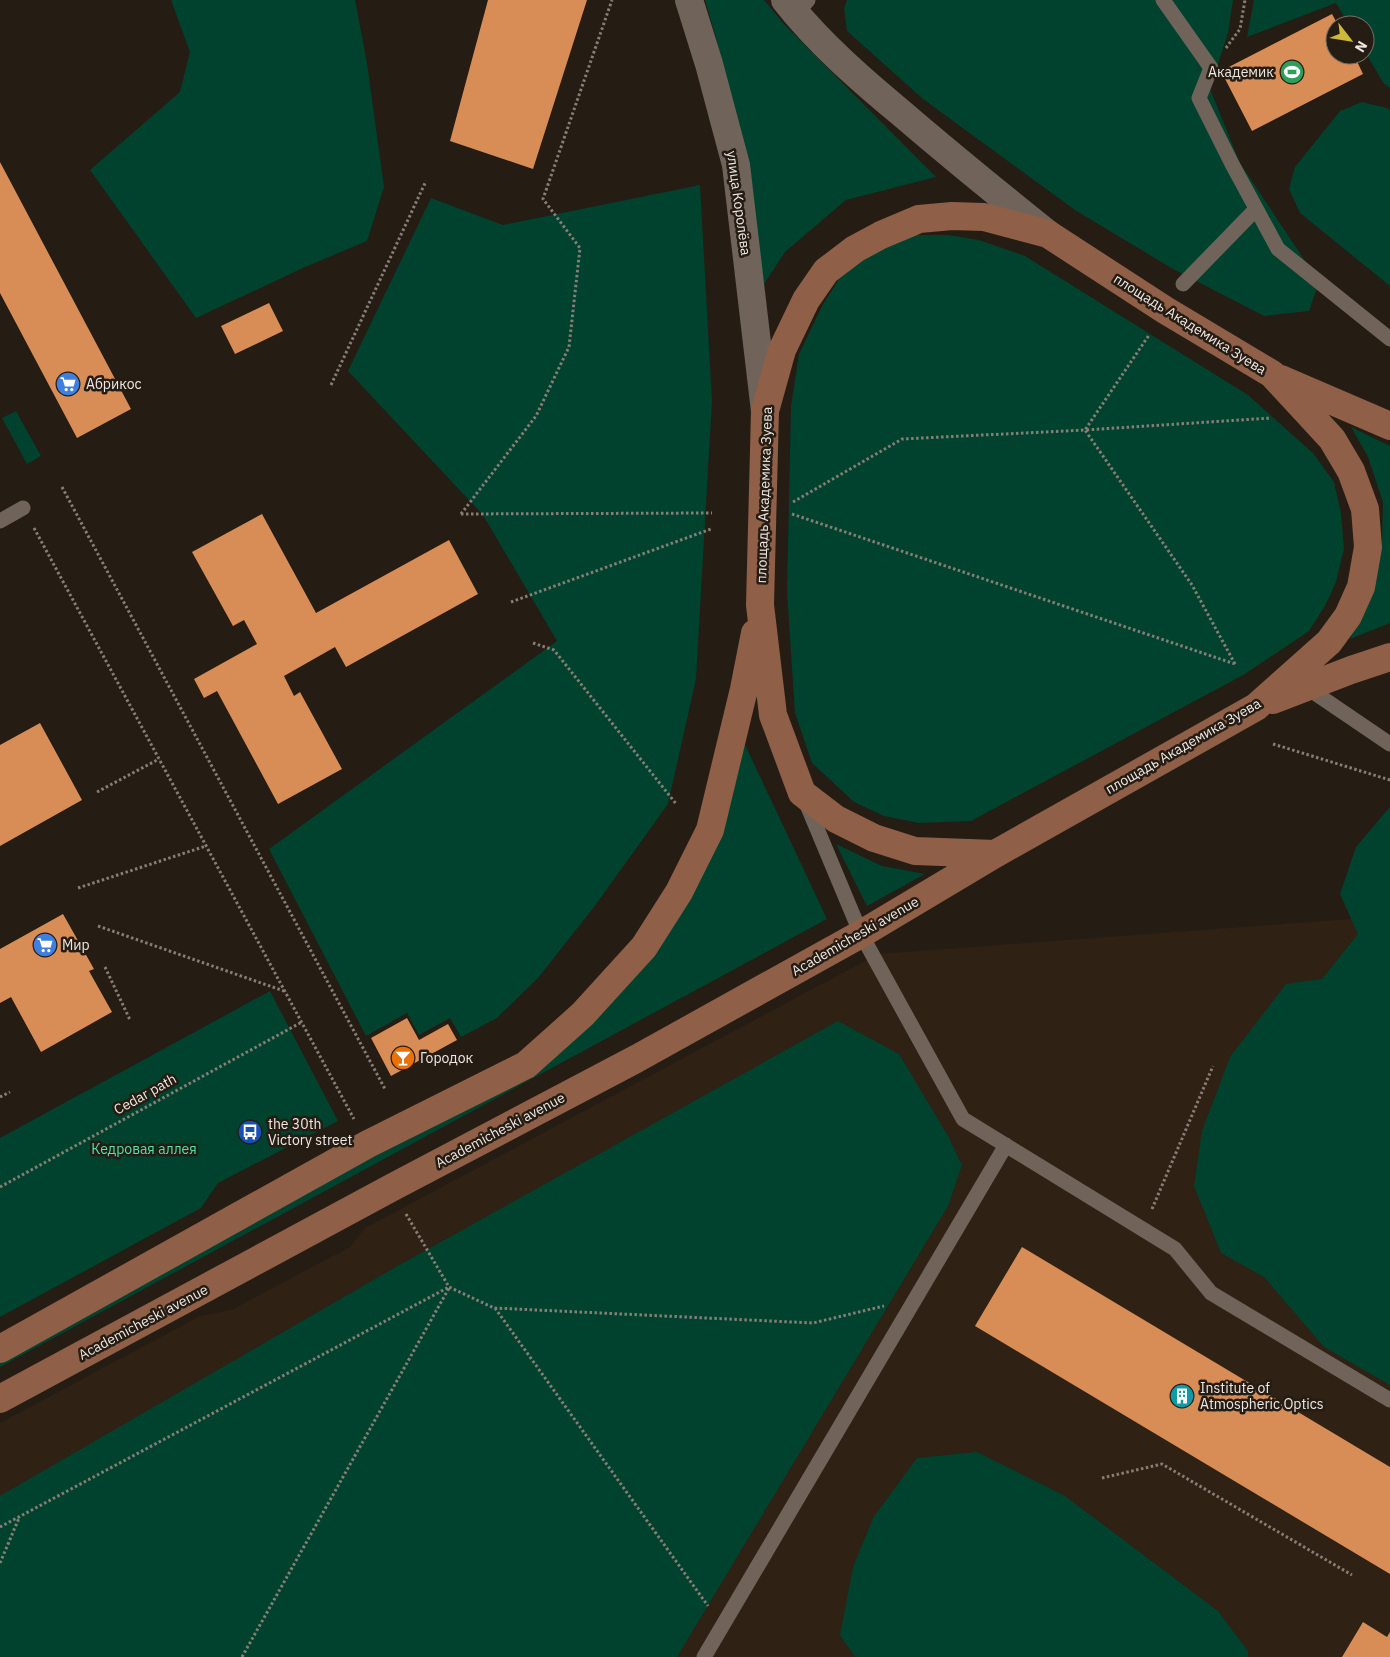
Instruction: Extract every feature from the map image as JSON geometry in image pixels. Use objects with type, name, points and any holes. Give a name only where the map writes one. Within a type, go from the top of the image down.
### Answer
[{"type":"main road","name":"площадь Академика Зуева","points":[[802,793],[772,715],[760,604],[764,518],[765,411],[782,350],[806,300],[826,271],[855,249],[881,235],[919,219],[952,216],[984,217],[1048,234],[1165,310],[1272,374],[1332,439],[1351,471],[1365,509],[1368,547],[1361,587],[1343,623],[1329,642],[1256,707],[995,854]]},
{"type":"main road","points":[[1272,374],[1390,426]]},
{"type":"main road","points":[[0,1349],[368,1144],[526,1065],[583,1014],[644,947],[679,892],[710,830],[744,689],[760,604]]},
{"type":"main road","points":[[1256,707],[1390,657]]},
{"type":"main road","points":[[802,793],[836,819],[874,838],[915,851],[995,854]]},
{"type":"main road","name":"Academicheski avenue","points":[[0,1399],[391,1188],[636,1059],[861,934],[995,854]]},
{"type":"street","name":"улица Королёва","points":[[689,0],[709,64],[736,166],[765,411]]},
{"type":"street","points":[[796,5],[856,74],[958,162],[1048,234]]},
{"type":"lane","points":[[1163,0],[1211,68],[1199,98],[1278,249],[1390,339]]},
{"type":"lane","points":[[1183,284],[1256,209]]},
{"type":"lane","points":[[0,520],[23,508]]},
{"type":"lane","points":[[1306,687],[1390,744]]},
{"type":"lane","points":[[802,793],[861,934],[963,1119],[1175,1249],[1210,1292],[1390,1400]]},
{"type":"lane","points":[[704,1657],[1006,1145]]},
{"type":"path","points":[[612,0],[543,199],[580,248],[569,347],[536,416],[461,514],[712,513]]},
{"type":"path","points":[[1240,29],[1244,0]]},
{"type":"path","points":[[331,385],[426,181]]},
{"type":"path","points":[[1086,430],[1150,334]]},
{"type":"path","points":[[788,505],[902,439],[1274,418]]},
{"type":"path","points":[[789,513],[1236,664],[1192,585],[1101,455],[1086,430]]},
{"type":"path","points":[[62,487],[384,1089]]},
{"type":"path","points":[[23,508],[368,1144]]},
{"type":"path","points":[[511,602],[712,529]]},
{"type":"path","points":[[533,643],[554,650],[677,805]]},
{"type":"path","points":[[1273,744],[1390,780]]},
{"type":"path","points":[[97,792],[159,759]]},
{"type":"path","points":[[78,888],[206,846]]},
{"type":"path","points":[[98,926],[285,992]]},
{"type":"path","points":[[104,967],[130,1020]]},
{"type":"path","name":"Cedar path","points":[[0,1187],[302,1022]]},
{"type":"path","points":[[1143,1230],[1214,1066]]},
{"type":"path","points":[[0,1097],[10,1092]]},
{"type":"path","points":[[391,1188],[449,1287],[494,1308],[813,1323],[916,1298]]},
{"type":"path","points":[[0,1527],[449,1287]]},
{"type":"path","points":[[242,1657],[449,1287]]},
{"type":"path","points":[[494,1308],[722,1626]]},
{"type":"path","points":[[1102,1478],[1162,1464],[1352,1575]]},
{"type":"path","points":[[0,1563],[19,1517]]},
{"type":"shaded area","points":[[1390,916],[1390,1657],[0,1657],[0,1423],[200,1316],[231,1310],[350,1247],[365,1228],[878,954]]},
{"type":"green space","points":[[171,0],[355,0],[367,63],[384,187],[367,241],[303,268],[196,318],[90,170],[180,92],[190,52]]},
{"type":"green space","points":[[705,0],[764,0],[784,24],[936,177],[846,200],[785,252],[756,296],[748,162]]},
{"type":"green space","points":[[847,0],[1233,0],[1228,33],[1210,89],[1240,163],[1319,282],[1309,311],[1264,316],[1173,269],[1075,210],[923,99],[847,31],[844,8]]},
{"type":"green space","points":[[1254,0],[1390,0],[1390,88],[1384,84],[1373,65],[1375,65],[1375,15],[1343,15],[1336,3],[1247,37]]},
{"type":"green space","points":[[1362,102],[1390,110],[1390,286],[1300,213],[1289,189],[1295,167],[1340,111]]},
{"type":"green space","points":[[700,185],[712,401],[696,679],[668,804],[594,907],[538,978],[497,1018],[461,1037],[450,1018],[419,1035],[407,1013],[366,1036],[269,849],[557,641],[483,515],[348,371],[431,198],[503,225]]},
{"type":"green space","points":[[916,235],[948,235],[979,240],[1025,256],[1248,395],[1313,453],[1334,482],[1341,513],[1344,549],[1336,582],[1325,606],[1309,631],[1245,674],[971,821],[919,823],[884,816],[854,802],[812,763],[795,713],[787,592],[791,406],[799,354],[822,306],[839,279],[861,260],[885,245]]},
{"type":"green space","points":[[16,411],[41,456],[27,464],[2,418]]},
{"type":"green space","points":[[1351,427],[1390,446],[1390,623],[1350,639],[1373,588],[1382,543],[1383,502],[1368,457]]},
{"type":"green space","points":[[740,734],[827,919],[0,1367],[0,1356],[565,1039],[703,854]]},
{"type":"green space","points":[[1389,808],[1390,1385],[1324,1347],[1264,1277],[1221,1253],[1194,1186],[1202,1131],[1230,1057],[1286,984],[1322,979],[1358,934],[1340,894],[1356,847]]},
{"type":"green space","points":[[836,844],[882,866],[925,874],[867,906]]},
{"type":"green space","name":"Кедровая аллея","points":[[270,991],[338,1121],[218,1183],[201,1208],[0,1317],[0,1138]]},
{"type":"green space","points":[[838,1021],[899,1054],[948,1136],[962,1165],[948,1206],[677,1657],[0,1657],[0,1496],[394,1268]]},
{"type":"green space","points":[[977,1452],[1065,1496],[1218,1611],[1248,1651],[1248,1657],[855,1657],[840,1635],[853,1567],[873,1518],[917,1458]]},
{"type":"building","points":[[488,0],[587,0],[533,169],[450,141]]},
{"type":"building","name":"Академик","points":[[1325,18],[1325,65],[1359,65],[1363,74],[1252,131],[1221,71]]},
{"type":"building","points":[[0,162],[131,409],[77,438],[0,293]]},
{"type":"building","points":[[269,303],[283,331],[235,354],[221,326]]},
{"type":"building","points":[[262,514],[316,613],[449,540],[478,594],[346,667],[335,647],[284,676],[294,696],[300,692],[342,769],[278,804],[217,691],[204,698],[194,679],[257,644],[244,620],[233,626],[192,552]]},
{"type":"building","points":[[40,723],[82,800],[0,846],[0,745]]},
{"type":"building","points":[[63,914],[94,969],[89,971],[112,1012],[41,1052],[11,997],[0,1003],[0,949]]},
{"type":"building","name":"Городок","points":[[407,1018],[419,1040],[448,1024],[457,1040],[391,1076],[371,1038]]},
{"type":"building","name":"Institute of Atmospheric Optics","points":[[1022,1247],[1390,1467],[1390,1574],[975,1326]]},
{"type":"building","points":[[1363,1622],[1387,1637],[1390,1632],[1390,1657],[1342,1657]]},
{"type":"place","name":"Академик","points":[[1292,72]]},
{"type":"place","name":"Абрикос","points":[[68,384]]},
{"type":"place","name":"Мир","points":[[45,945]]},
{"type":"place","name":"Городок","points":[[403,1058]]},
{"type":"place","name":"the 30th Victory street","points":[[250,1132]]},
{"type":"place","name":"Institute of Atmospheric Optics","points":[[1182,1396]]}]
